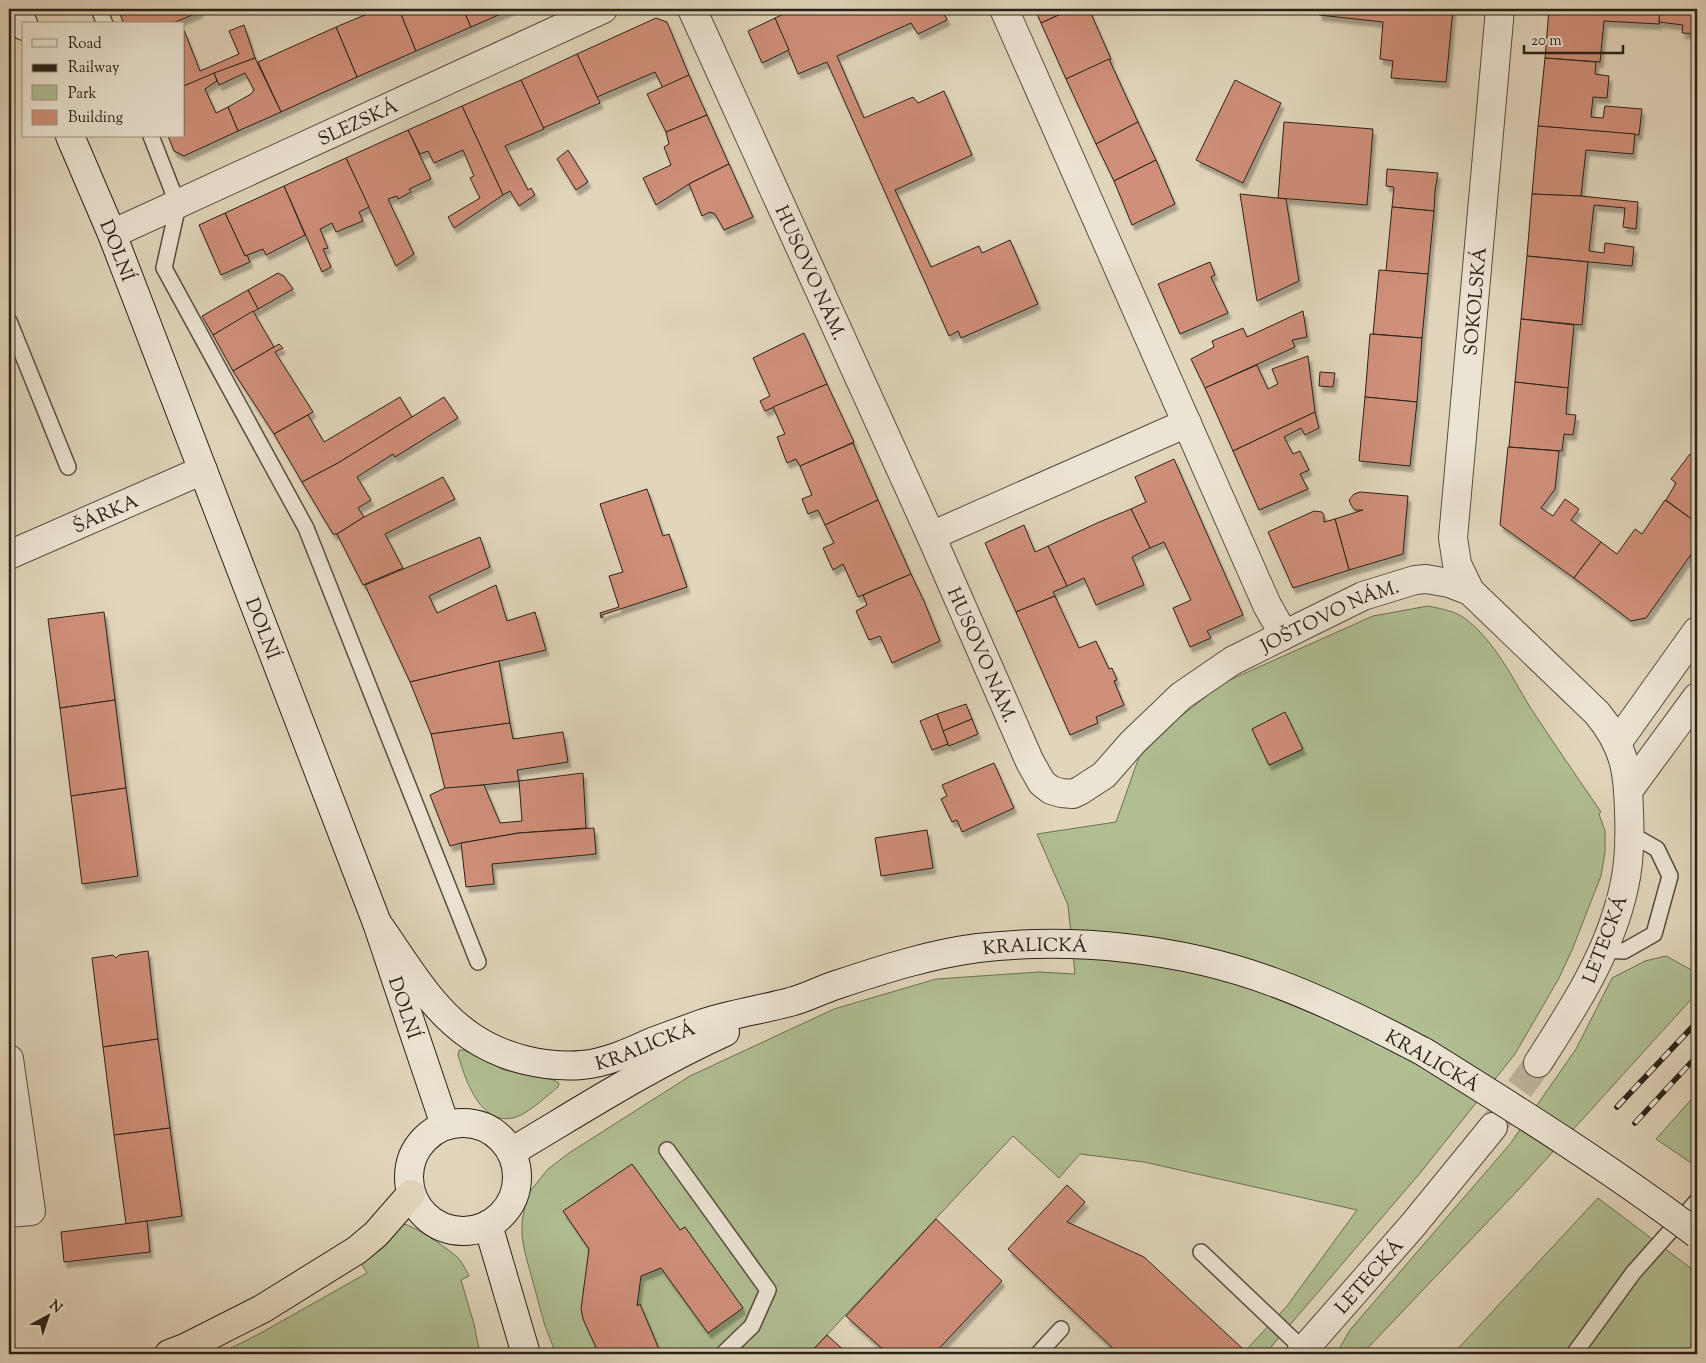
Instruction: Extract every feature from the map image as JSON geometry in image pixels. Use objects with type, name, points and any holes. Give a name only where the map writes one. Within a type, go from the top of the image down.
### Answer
[{"type":"highway","points":[[169,1354],[187,1347],[262,1309],[357,1250],[376,1234],[411,1194]]},
{"type":"street","points":[[17,9],[22,22]]},
{"type":"street","name":"SLEZSKÁ","points":[[112,234],[603,9]]},
{"type":"street","name":"HUSOVO NÁM.","points":[[692,9],[931,536],[1035,773]]},
{"type":"street","points":[[1004,9],[1267,605],[1284,634]]},
{"type":"street","name":"SOKOLSKÁ","points":[[1470,591],[1457,564],[1453,538],[1500,9]]},
{"type":"street","name":"DOLNÍ","points":[[71,138],[112,234],[378,922],[445,1125]]},
{"type":"street","points":[[931,536],[1186,423]]},
{"type":"street","name":"ŠÁRKA","points":[[9,555],[203,470]]},
{"type":"street","name":"JOŠTOVO NÁM.","points":[[1035,773],[1042,783],[1051,790],[1073,794],[1082,790],[1104,775],[1133,742],[1181,696],[1232,661],[1363,596],[1415,580],[1426,579],[1449,583],[1470,591],[1597,713],[1610,728],[1617,743]]},
{"type":"street","points":[[1617,743],[1697,631]]},
{"type":"street","points":[[1628,791],[1697,697]]},
{"type":"street","name":"LETECKÁ","points":[[1538,1063],[1588,984],[1604,950],[1625,885],[1630,832],[1628,791],[1625,764],[1617,743]]},
{"type":"street","name":"KRALICKÁ","points":[[378,922],[431,998],[453,1024],[473,1038],[505,1054],[532,1061],[570,1066],[598,1063],[724,1016],[792,1002],[878,971],[931,957],[975,949],[1018,945],[1092,945],[1140,949],[1227,968],[1272,981],[1375,1026],[1424,1052],[1547,1129],[1660,1206],[1697,1234]]},
{"type":"street","points":[[511,1152],[670,1058],[792,1002]]},
{"type":"street","points":[[9,1059],[31,1211],[9,1214]]},
{"type":"street","points":[[471,1122],[483,1126],[494,1132],[504,1141],[511,1152],[516,1165],[518,1179],[515,1193],[509,1206],[500,1217],[488,1225],[476,1230],[463,1231],[443,1228],[426,1217],[417,1206],[411,1194],[408,1180],[409,1166],[414,1152],[422,1140],[432,1131],[445,1125],[471,1122]]},
{"type":"street","name":"LETECKÁ","points":[[1302,1352],[1413,1225],[1493,1127]]},
{"type":"street","points":[[488,1225],[526,1354]]},
{"type":"lane","points":[[99,9],[105,22]]},
{"type":"lane","points":[[152,138],[178,205],[164,268],[306,528],[478,962]]},
{"type":"lane","points":[[9,321],[68,467]]},
{"type":"lane","points":[[1604,950],[1624,951],[1654,934],[1670,876],[1657,849],[1630,832]]},
{"type":"lane","points":[[667,1150],[768,1290],[752,1326],[722,1354]]},
{"type":"lane","points":[[1574,1354],[1633,1273],[1697,1201]]},
{"type":"lane","points":[[1201,1252],[1302,1352]]},
{"type":"lane","points":[[1038,1354],[1061,1329]]},
{"type":"green space","points":[[1428,606],[1444,609],[1454,612],[1467,620],[1494,649],[1530,707],[1601,812],[1599,814],[1605,831],[1605,852],[1601,876],[1558,980],[1515,1054],[1421,1172],[1265,1354],[1244,1354],[1287,1306],[1357,1210],[1144,1162],[1080,1154],[1059,1178],[1013,1136],[809,1354],[556,1354],[545,1326],[522,1237],[522,1222],[527,1195],[548,1169],[569,1153],[690,1076],[834,1009],[936,979],[1039,972],[1075,974],[1068,905],[1037,834],[1116,822],[1139,757],[1180,717],[1223,683],[1373,616]]},
{"type":"green space","points":[[1666,956],[1697,973],[1697,993],[1520,1188],[1362,1354],[1336,1354],[1350,1330],[1510,1144],[1576,1049],[1612,978],[1645,961]]},
{"type":"green space","points":[[459,1050],[464,1050],[504,1070],[554,1080],[559,1083],[558,1087],[521,1115],[508,1119],[496,1117],[486,1111],[471,1091],[458,1055]]},
{"type":"green space","points":[[1697,1093],[1697,1167],[1656,1139]]},
{"type":"green space","points":[[1598,1198],[1697,1273],[1697,1354],[1453,1354]]},
{"type":"green space","points":[[403,1224],[415,1228],[441,1244],[455,1255],[463,1265],[469,1276],[461,1280],[474,1324],[480,1354],[219,1354],[259,1334],[367,1273],[361,1263],[385,1246]]},
{"type":"building","points":[[118,9],[199,9],[200,12],[175,22],[123,22]]},
{"type":"building","points":[[379,9],[399,9],[416,51],[357,77],[336,27]]},
{"type":"building","points":[[399,9],[463,9],[471,27],[416,51]]},
{"type":"building","points":[[463,9],[512,9],[471,27]]},
{"type":"building","points":[[795,9],[942,9],[947,20],[918,34],[911,23],[837,56],[864,118],[913,97],[918,103],[944,91],[972,155],[895,190],[931,267],[979,246],[982,253],[1010,240],[1038,304],[961,338],[958,331],[949,336],[827,62],[798,74],[775,18]]},
{"type":"building","points":[[1035,9],[1072,9],[1041,23]]},
{"type":"building","points":[[1072,9],[1089,9],[1111,59],[1066,79],[1041,23]]},
{"type":"building","points":[[1319,9],[1453,9],[1446,82],[1391,78],[1393,61],[1380,59],[1383,22],[1319,15]]},
{"type":"building","points":[[1549,9],[1660,9],[1659,24],[1604,21],[1600,62],[1545,58]]},
{"type":"building","points":[[1660,9],[1697,9],[1697,34],[1682,33],[1683,25],[1659,22]]},
{"type":"building","points":[[656,18],[667,22],[689,75],[663,88],[655,72],[597,97],[577,54]]},
{"type":"building","points":[[775,18],[789,50],[762,63],[748,31]]},
{"type":"building","points":[[244,25],[255,58],[185,86],[185,33],[200,71],[239,54],[229,31]]},
{"type":"building","points":[[336,27],[357,77],[281,112],[258,62]]},
{"type":"building","points":[[577,54],[600,103],[543,128],[521,80]]},
{"type":"building","points":[[255,58],[281,112],[238,131],[228,107],[251,94],[254,90],[245,73],[219,85],[214,73]]},
{"type":"building","points":[[1545,58],[1596,62],[1595,74],[1609,76],[1607,98],[1593,97],[1591,117],[1603,118],[1605,106],[1642,109],[1639,135],[1538,126]]},
{"type":"building","points":[[1109,59],[1138,122],[1096,144],[1066,79]]},
{"type":"building","points":[[214,73],[217,81],[205,89],[216,113],[228,107],[238,131],[184,156],[174,151],[169,138],[185,138],[185,86]]},
{"type":"building","points":[[689,75],[707,115],[666,132],[647,94]]},
{"type":"building","points":[[521,80],[544,129],[505,146],[528,190],[531,188],[535,195],[519,206],[510,191],[503,195],[462,106]]},
{"type":"building","points":[[1235,80],[1281,103],[1243,183],[1196,160]]},
{"type":"building","points":[[462,106],[503,195],[454,228],[448,217],[480,198],[470,178],[474,176],[463,150],[434,163],[428,151],[420,154],[408,130]]},
{"type":"building","points":[[707,115],[729,164],[689,184],[656,205],[643,178],[671,165],[664,147],[669,144],[666,132]]},
{"type":"building","points":[[1138,122],[1156,160],[1114,181],[1096,144]]},
{"type":"building","points":[[1284,122],[1373,129],[1367,205],[1278,198]]},
{"type":"building","points":[[1538,126],[1635,134],[1633,154],[1586,150],[1581,196],[1532,194]]},
{"type":"building","points":[[408,130],[431,179],[409,189],[411,192],[398,199],[397,196],[388,199],[414,254],[396,266],[346,158]]},
{"type":"building","points":[[568,150],[588,182],[576,190],[557,159]]},
{"type":"building","points":[[346,158],[369,207],[359,212],[363,221],[336,232],[332,223],[320,229],[328,248],[323,249],[331,267],[322,272],[284,186]]},
{"type":"building","points":[[1156,160],[1175,204],[1132,225],[1114,181]]},
{"type":"building","points":[[729,164],[753,217],[724,230],[715,214],[710,212],[702,216],[689,184]]},
{"type":"building","points":[[1387,169],[1438,173],[1434,211],[1392,207],[1394,187],[1386,186]]},
{"type":"building","points":[[284,186],[305,235],[266,255],[263,249],[245,256],[225,213]]},
{"type":"building","points":[[1240,194],[1286,199],[1299,281],[1257,301]]},
{"type":"building","points":[[1532,194],[1581,196],[1638,202],[1636,229],[1623,227],[1625,208],[1594,205],[1589,251],[1604,253],[1605,243],[1634,247],[1632,266],[1527,256]]},
{"type":"building","points":[[1392,207],[1434,211],[1428,274],[1386,271]]},
{"type":"building","points":[[225,213],[245,256],[247,255],[250,262],[221,275],[199,225]]},
{"type":"building","points":[[1527,256],[1588,262],[1582,325],[1521,319]]},
{"type":"building","points":[[1210,262],[1215,275],[1211,277],[1228,313],[1180,334],[1158,284]]},
{"type":"building","points":[[1379,270],[1428,274],[1422,338],[1373,334]]},
{"type":"building","points":[[278,273],[284,276],[293,289],[258,309],[248,290]]},
{"type":"building","points":[[248,290],[258,309],[213,335],[202,316]]},
{"type":"building","points":[[253,311],[274,347],[233,371],[213,335]]},
{"type":"building","points":[[1303,311],[1307,337],[1292,340],[1295,347],[1205,388],[1191,359],[1214,347],[1212,341],[1243,328],[1247,337]]},
{"type":"building","points":[[1521,319],[1574,325],[1568,388],[1515,382]]},
{"type":"building","points":[[804,333],[827,384],[765,411],[760,401],[770,396],[753,358]]},
{"type":"building","points":[[1370,334],[1422,338],[1417,402],[1365,397]]},
{"type":"building","points":[[279,344],[283,348],[275,352],[313,412],[274,434],[233,371]]},
{"type":"building","points":[[1308,356],[1315,412],[1233,451],[1205,388],[1257,365],[1268,389],[1278,384],[1272,369]]},
{"type":"building","points":[[1320,372],[1335,373],[1333,387],[1319,386]]},
{"type":"building","points":[[1515,382],[1568,388],[1566,414],[1576,415],[1573,435],[1564,434],[1562,451],[1509,447]]},
{"type":"building","points":[[827,384],[854,442],[800,466],[796,459],[787,463],[777,437],[785,434],[773,407]]},
{"type":"building","points":[[400,397],[412,417],[338,463],[302,482],[274,434],[308,415],[324,442]]},
{"type":"building","points":[[444,397],[458,418],[395,457],[393,454],[357,477],[371,500],[358,508],[364,517],[337,534],[333,534],[302,482],[338,463]]},
{"type":"building","points":[[1365,397],[1417,402],[1410,466],[1359,461]]},
{"type":"building","points":[[1315,412],[1319,428],[1305,435],[1301,428],[1284,437],[1293,454],[1300,451],[1309,470],[1300,474],[1308,489],[1259,510],[1233,451]]},
{"type":"building","points":[[853,443],[878,500],[825,525],[818,510],[808,514],[802,499],[812,495],[800,466]]},
{"type":"building","points":[[1508,447],[1559,451],[1555,489],[1541,508],[1553,516],[1565,499],[1579,509],[1571,520],[1601,542],[1574,578],[1500,525]]},
{"type":"building","points":[[1690,454],[1695,457],[1697,454],[1697,523],[1666,500],[1676,483],[1671,479]]},
{"type":"building","points":[[1174,459],[1243,615],[1207,631],[1211,638],[1190,647],[1173,608],[1191,600],[1164,542],[1150,548],[1131,509],[1146,502],[1135,477]]},
{"type":"building","points":[[443,477],[455,499],[385,534],[403,568],[363,585],[337,534],[364,517]]},
{"type":"building","points":[[647,489],[663,536],[669,534],[687,587],[602,615],[603,617],[601,618],[600,613],[619,607],[609,576],[623,572],[600,504]]},
{"type":"building","points":[[1360,492],[1408,496],[1403,554],[1349,570],[1335,519],[1363,510],[1355,510],[1349,500],[1354,494]]},
{"type":"building","points":[[878,500],[911,574],[858,597],[843,564],[833,570],[823,548],[834,543],[825,525]]},
{"type":"building","points":[[1665,500],[1697,523],[1697,546],[1646,618],[1631,621],[1574,578],[1601,542],[1617,554],[1635,529],[1642,534]]},
{"type":"building","points":[[1131,509],[1150,548],[1132,557],[1144,585],[1096,605],[1084,578],[1067,586],[1048,546]]},
{"type":"building","points":[[1314,511],[1322,512],[1324,522],[1335,519],[1349,570],[1293,588],[1268,532]]},
{"type":"building","points":[[1024,525],[1035,552],[1048,546],[1067,586],[1053,592],[1055,596],[1016,612],[985,543]]},
{"type":"building","points":[[480,537],[490,567],[429,596],[437,613],[496,585],[507,621],[535,612],[546,650],[410,682],[365,585]]},
{"type":"building","points":[[911,574],[940,641],[892,663],[880,636],[869,640],[856,611],[867,605],[863,595]]},
{"type":"building","points":[[1055,596],[1079,648],[1096,641],[1109,669],[1112,668],[1117,680],[1114,681],[1124,705],[1096,717],[1098,723],[1070,735],[1016,612]]},
{"type":"building","points":[[104,612],[115,700],[60,708],[48,619]]},
{"type":"building","points":[[499,661],[510,723],[431,734],[410,682]]},
{"type":"building","points":[[115,700],[126,788],[71,796],[60,708]]},
{"type":"building","points":[[966,704],[972,719],[943,731],[937,714]]},
{"type":"building","points":[[1285,712],[1303,749],[1269,765],[1252,729]]},
{"type":"building","points":[[937,714],[948,744],[932,750],[920,721]]},
{"type":"building","points":[[972,719],[978,734],[949,746],[943,731]]},
{"type":"building","points":[[510,723],[513,739],[563,732],[568,762],[517,770],[519,781],[445,789],[431,734]]},
{"type":"building","points":[[994,763],[1014,808],[962,832],[957,820],[952,822],[941,799],[947,796],[942,785]]},
{"type":"building","points":[[583,773],[586,828],[519,833],[450,846],[430,795],[445,788],[484,785],[500,823],[522,821],[519,781]]},
{"type":"building","points":[[126,788],[138,876],[82,884],[71,796]]},
{"type":"building","points":[[594,828],[596,854],[492,864],[494,884],[466,887],[461,843],[519,833]]},
{"type":"building","points":[[927,830],[933,868],[881,876],[875,838]]},
{"type":"building","points":[[148,951],[158,1039],[103,1047],[92,958],[113,955],[116,958],[119,955]]},
{"type":"building","points":[[158,1039],[170,1128],[114,1135],[103,1047]]},
{"type":"building","points":[[170,1128],[182,1216],[126,1224],[114,1135]]},
{"type":"building","points":[[632,1164],[680,1230],[685,1227],[743,1308],[708,1333],[661,1268],[641,1276],[637,1306],[640,1304],[661,1354],[599,1354],[583,1319],[581,1309],[589,1249],[563,1211]]},
{"type":"building","points":[[1067,1185],[1085,1202],[1067,1222],[1144,1257],[1247,1351],[1244,1354],[1242,1352],[1240,1354],[1119,1354],[1008,1249]]},
{"type":"building","points":[[936,1219],[1002,1281],[934,1354],[888,1354],[846,1316]]},
{"type":"building","points":[[147,1221],[150,1252],[64,1262],[61,1232]]},
{"type":"building","points":[[827,1335],[848,1354],[809,1354]]},
{"type":"tunnel","points":[[1495,1123],[1538,1063]]},
{"type":"railway","points":[[1617,1107],[1697,1022]]},
{"type":"railway","points":[[1635,1123],[1697,1056]]}]
